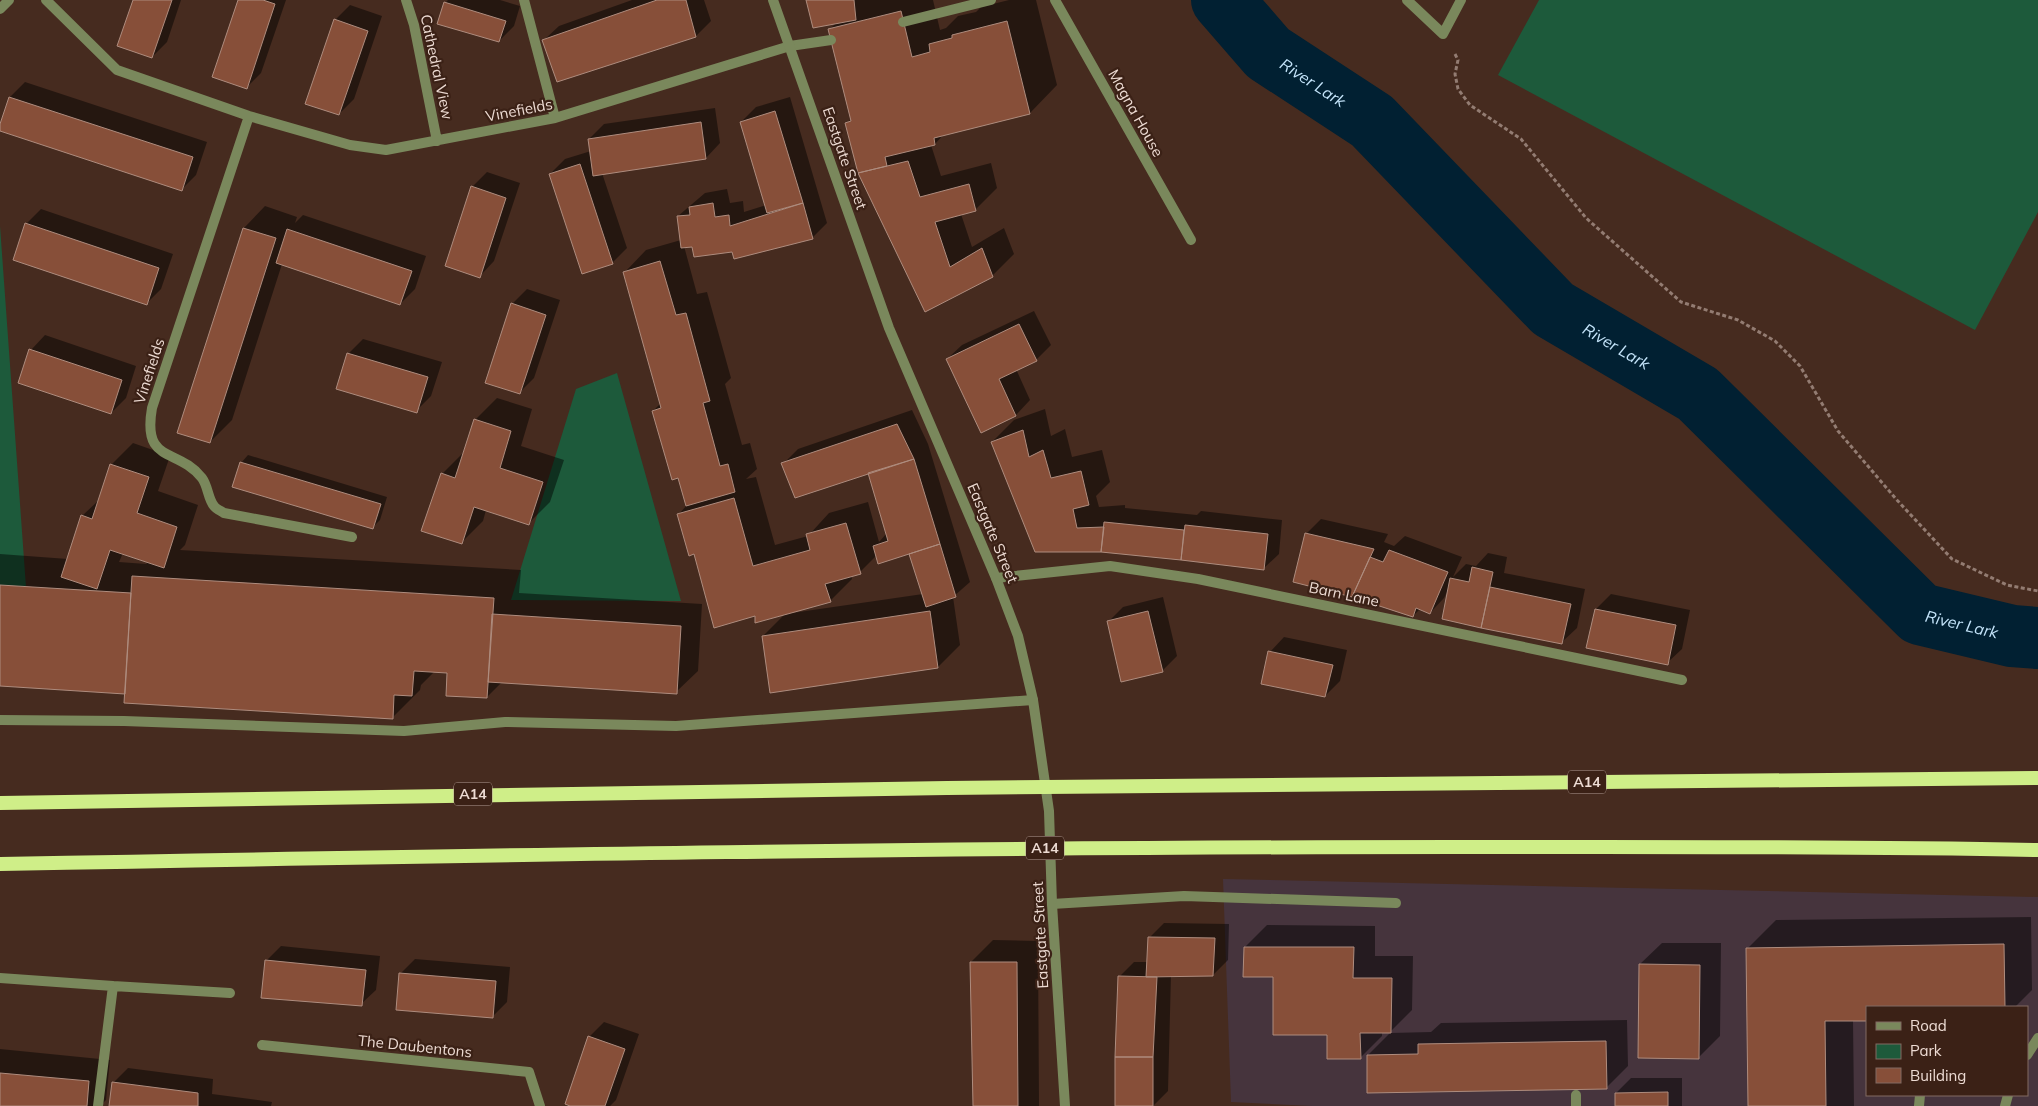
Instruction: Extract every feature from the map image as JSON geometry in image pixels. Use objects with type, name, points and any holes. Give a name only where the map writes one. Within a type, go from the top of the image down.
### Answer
[{"type":"highway","name":"A14","points":[[0,803],[947,788],[2038,778]]},
{"type":"highway","name":"A14","points":[[0,864],[1144,846],[1881,846],[2038,850]]},
{"type":"street","points":[[0,9],[8,0]]},
{"type":"street","name":"Vinefields","points":[[46,0],[118,70],[249,116],[350,146],[386,150],[555,118],[790,46]]},
{"type":"street","name":"Cathedral View","points":[[406,0],[414,26],[437,141]]},
{"type":"street","points":[[524,0],[555,118]]},
{"type":"street","name":"Eastgate Street","points":[[773,0],[888,328],[996,578],[1018,636],[1033,700],[1049,811],[1052,904],[1065,1106]]},
{"type":"street","points":[[904,22],[991,0]]},
{"type":"street","name":"Magna House","points":[[1055,0],[1191,240]]},
{"type":"street","points":[[1407,0],[1443,34],[1461,0]]},
{"type":"street","points":[[790,46],[831,40]]},
{"type":"street","name":"Vinefields","points":[[249,116],[152,408],[149,424],[151,440],[160,452],[187,466],[202,478],[214,507],[224,513],[352,537]]},
{"type":"street","name":"Barn Lane","points":[[996,578],[1110,566],[1188,577],[1682,680]]},
{"type":"street","points":[[0,720],[133,722],[404,731],[505,722],[676,726],[1033,700]]},
{"type":"street","points":[[1052,904],[1184,896],[1396,903]]},
{"type":"street","points":[[0,978],[230,993]]},
{"type":"street","points":[[98,1106],[113,986]]},
{"type":"street","points":[[2028,1053],[2038,1038]]},
{"type":"street","name":"The Daubentons","points":[[262,1045],[529,1072],[540,1106]]},
{"type":"path","points":[[1443,34],[1458,60],[1455,74],[1458,89],[1470,105],[1521,139],[1586,218],[1681,302],[1738,320],[1775,341],[1800,366],[1838,431],[1896,499],[1952,559],[2008,585],[2038,591]]},
{"type":"shaded area","points":[[1223,879],[2038,897],[2038,1106],[1312,1106],[1231,1102]]},
{"type":"green space","points":[[1539,0],[2038,0],[2038,212],[1975,330],[1498,75]]},
{"type":"green space","points":[[0,226],[26,587],[0,585]]},
{"type":"green space","points":[[617,373],[681,601],[511,600],[576,389]]},
{"type":"building","points":[[133,0],[172,0],[152,58],[117,46]]},
{"type":"building","points":[[238,0],[263,0],[275,4],[247,89],[212,77]]},
{"type":"building","points":[[657,0],[686,0],[696,37],[557,82],[542,40]]},
{"type":"building","points":[[806,0],[854,0],[856,20],[813,28]]},
{"type":"building","points":[[444,2],[506,21],[499,42],[437,24]]},
{"type":"building","points":[[901,11],[912,57],[930,52],[929,44],[952,38],[952,35],[1007,21],[1030,114],[934,138],[935,145],[885,157],[887,166],[858,173],[845,123],[851,121],[828,29]]},
{"type":"building","points":[[334,19],[368,31],[339,115],[305,104]]},
{"type":"building","points":[[9,97],[193,157],[182,191],[0,131],[0,124]]},
{"type":"building","points":[[775,111],[803,203],[767,213],[740,122]]},
{"type":"building","points":[[701,122],[706,159],[593,176],[588,139]]},
{"type":"building","points":[[908,161],[920,197],[969,184],[976,211],[935,222],[950,267],[982,248],[993,277],[925,312],[858,173]]},
{"type":"building","points":[[580,164],[613,264],[582,274],[549,174]]},
{"type":"building","points":[[471,186],[506,198],[480,278],[445,266]]},
{"type":"building","points":[[713,203],[715,217],[729,215],[730,226],[803,203],[813,239],[734,259],[732,252],[694,257],[692,247],[681,248],[677,216],[690,215],[689,207]]},
{"type":"building","points":[[25,223],[159,268],[147,305],[13,260]]},
{"type":"building","points":[[243,228],[276,238],[210,443],[177,433]]},
{"type":"building","points":[[287,229],[412,271],[400,305],[276,263]]},
{"type":"building","points":[[660,261],[676,315],[686,313],[710,401],[703,403],[720,466],[728,464],[735,492],[686,506],[678,478],[672,480],[652,411],[661,408],[623,272]]},
{"type":"building","points":[[511,303],[546,315],[520,394],[485,383]]},
{"type":"building","points":[[1019,324],[1037,361],[999,379],[1016,416],[981,433],[946,359]]},
{"type":"building","points":[[29,349],[122,380],[111,414],[18,383]]},
{"type":"building","points":[[347,353],[428,377],[417,413],[336,389]]},
{"type":"building","points":[[474,419],[511,431],[500,468],[543,482],[529,525],[474,507],[462,544],[421,531],[441,473],[455,478]]},
{"type":"building","points":[[897,424],[914,459],[795,498],[781,463]]},
{"type":"building","points":[[1023,430],[1029,457],[1043,450],[1051,478],[1081,471],[1089,505],[1073,509],[1077,528],[1104,527],[1101,552],[1035,552],[991,442]]},
{"type":"building","points":[[914,459],[940,544],[878,564],[873,546],[888,541],[868,473]]},
{"type":"building","points":[[240,462],[381,504],[373,529],[232,487]]},
{"type":"building","points":[[110,464],[149,477],[137,513],[177,527],[164,568],[110,550],[97,589],[61,577],[81,515],[92,519]]},
{"type":"building","points":[[734,498],[753,566],[810,550],[806,534],[846,523],[861,574],[825,584],[831,602],[755,623],[755,616],[714,628],[694,554],[689,556],[677,514]]},
{"type":"building","points":[[1104,522],[1184,530],[1181,560],[1101,552]]},
{"type":"building","points":[[1185,525],[1268,534],[1264,570],[1181,560]]},
{"type":"building","points":[[1305,533],[1374,549],[1352,597],[1293,582]]},
{"type":"building","points":[[940,544],[956,597],[926,607],[909,554]]},
{"type":"building","points":[[1389,550],[1448,572],[1430,614],[1416,608],[1413,617],[1352,597],[1370,557],[1383,562]]},
{"type":"building","points":[[1472,567],[1493,572],[1481,628],[1442,619],[1450,578],[1469,582]]},
{"type":"building","points":[[132,576],[494,598],[487,698],[446,696],[447,673],[414,671],[412,696],[394,695],[393,719],[124,703]]},
{"type":"building","points":[[0,585],[131,593],[125,694],[0,686]]},
{"type":"building","points":[[1490,587],[1571,604],[1562,644],[1481,628]]},
{"type":"building","points":[[1595,609],[1676,625],[1668,665],[1586,648]]},
{"type":"building","points":[[930,611],[938,668],[770,693],[762,636]]},
{"type":"building","points":[[1148,611],[1163,672],[1121,682],[1107,621]]},
{"type":"building","points":[[492,614],[681,626],[677,694],[488,682]]},
{"type":"building","points":[[1268,651],[1333,665],[1325,697],[1261,684]]},
{"type":"building","points":[[1148,937],[1215,938],[1213,976],[1146,977]]},
{"type":"building","points":[[2004,944],[2005,1006],[1866,1006],[1866,1021],[1825,1021],[1826,1106],[1748,1106],[1746,948]]},
{"type":"building","points":[[1244,947],[1354,947],[1353,978],[1392,978],[1391,1033],[1360,1033],[1361,1059],[1327,1059],[1327,1035],[1273,1035],[1273,977],[1243,977]]},
{"type":"building","points":[[265,960],[366,970],[362,1006],[261,998]]},
{"type":"building","points":[[970,962],[1017,962],[1018,1106],[973,1106]]},
{"type":"building","points":[[1639,964],[1700,965],[1699,1059],[1638,1058]]},
{"type":"building","points":[[399,973],[496,981],[493,1018],[396,1010]]},
{"type":"building","points":[[1118,976],[1157,977],[1153,1057],[1115,1057]]},
{"type":"building","points":[[588,1036],[625,1049],[605,1106],[570,1106],[565,1104]]},
{"type":"building","points":[[1606,1041],[1607,1089],[1367,1093],[1367,1055],[1418,1054],[1418,1044]]},
{"type":"building","points":[[1115,1057],[1153,1057],[1153,1106],[1115,1106]]},
{"type":"building","points":[[0,1073],[89,1081],[87,1106],[0,1106]]},
{"type":"building","points":[[112,1082],[198,1093],[198,1106],[109,1106]]},
{"type":"building","points":[[1668,1092],[1668,1106],[1615,1106],[1615,1093]]},
{"type":"waterway","name":"River Lark","points":[[1222,0],[1268,53],[1372,121],[1553,309],[1698,394],[1920,614],[2012,636],[2038,638]]}]
